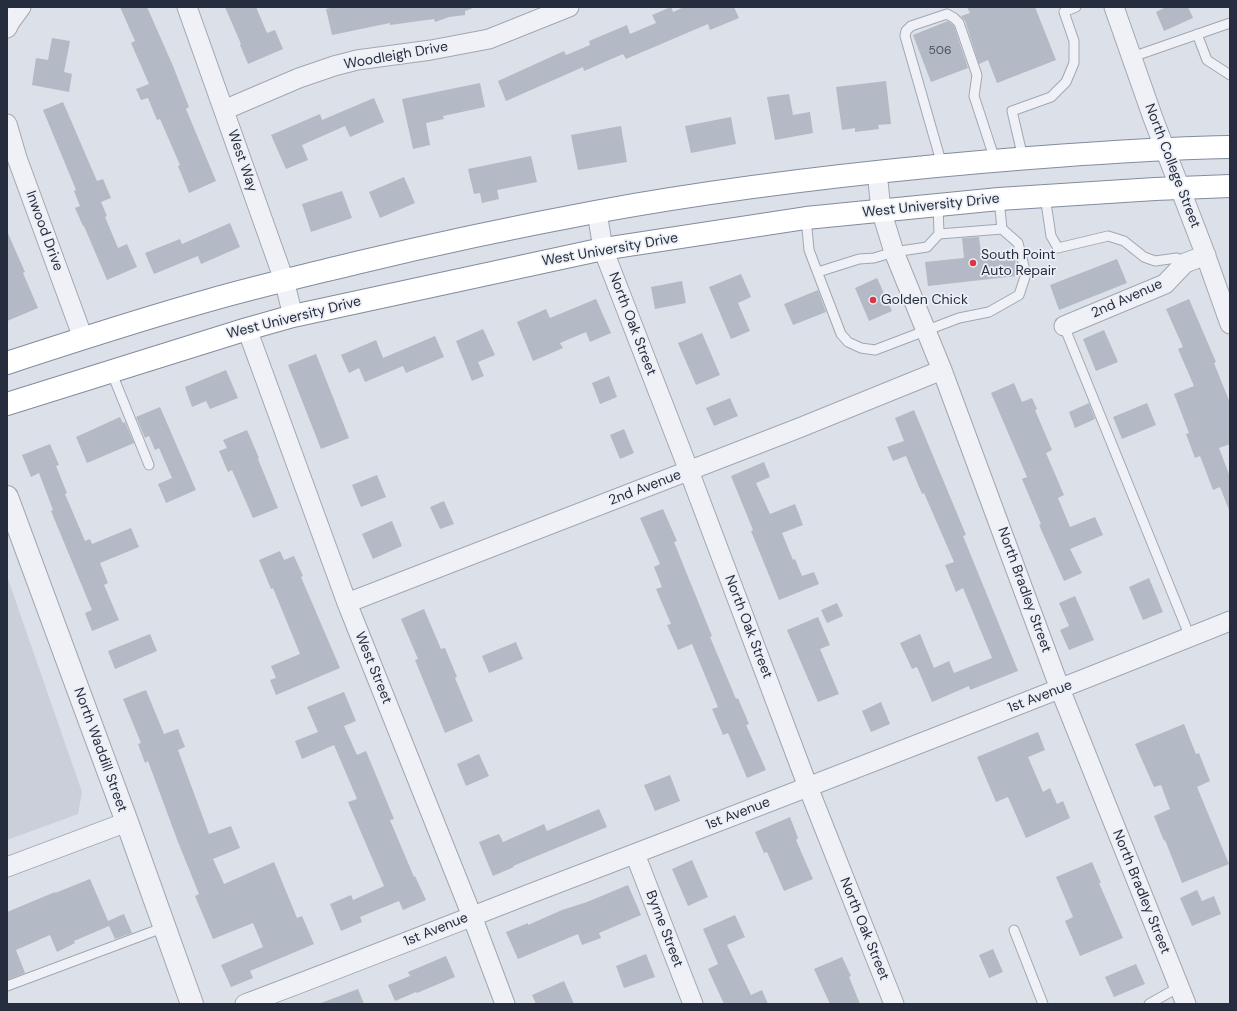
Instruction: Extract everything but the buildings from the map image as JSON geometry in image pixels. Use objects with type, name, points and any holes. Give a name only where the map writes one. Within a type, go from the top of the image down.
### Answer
[{"type":"highway","points":[[7,363],[83,338],[209,300],[284,280],[439,243],[597,212],[698,195],[942,165],[1164,149],[1230,147]]},
{"type":"highway","name":"West University Drive","points":[[7,404],[293,316],[603,249],[806,218],[881,210],[999,199],[1230,186]]},
{"type":"street","points":[[7,28],[21,7]]},
{"type":"street","name":"West Way","points":[[187,7],[284,280],[293,316]]},
{"type":"street","name":"Woodleigh Drive","points":[[224,110],[299,78],[334,66],[357,60],[431,50],[489,38],[570,7]]},
{"type":"street","name":"North College Street","points":[[1114,7],[1164,149],[1206,256],[1224,293],[1230,324]]},
{"type":"street","name":"Inwood Drive","points":[[7,124],[17,158],[83,338]]},
{"type":"street","name":"North Bradley Street","points":[[876,172],[881,210],[894,252],[942,370],[1060,689],[1182,995]]},
{"type":"street","name":"North Oak Street","points":[[597,212],[603,249],[689,471],[808,787],[894,1004]]},
{"type":"street","name":"2nd Avenue","points":[[1064,326],[1165,284],[1185,263],[1206,256]]},
{"type":"street","name":"West Street","points":[[247,329],[347,603],[506,1004]]},
{"type":"street","name":"2nd Avenue","points":[[347,603],[799,428],[942,370]]},
{"type":"street","name":"North Waddill Street","points":[[7,497],[127,822],[192,1004]]},
{"type":"street","name":"1st Avenue","points":[[245,1004],[808,787],[1230,621]]},
{"type":"street","points":[[7,867],[127,822]]},
{"type":"street","name":"Byrne Street","points":[[635,854],[693,1004]]},
{"type":"lane","points":[[1023,158],[1012,111],[1051,97],[1066,82],[1074,63],[1074,41],[1063,9],[1076,7]]},
{"type":"lane","points":[[942,165],[905,36],[906,31],[911,26],[947,14],[959,22],[977,75],[974,96],[995,160]]},
{"type":"lane","points":[[1132,57],[1230,22]]},
{"type":"lane","points":[[1197,34],[1207,60],[1228,71]]},
{"type":"lane","points":[[1046,196],[1050,236],[1058,248],[1108,236],[1124,241],[1144,257],[1155,261],[1177,258],[1185,263]]},
{"type":"lane","points":[[806,218],[809,250],[841,334],[848,342],[861,348],[875,350],[959,318],[990,312],[1020,295],[1026,274],[1018,242],[1002,228],[999,199]]},
{"type":"lane","points":[[938,205],[939,234]]},
{"type":"lane","points":[[818,272],[859,259],[874,258],[894,252],[927,247],[939,234],[1002,228]]},
{"type":"lane","points":[[1064,326],[1190,637]]},
{"type":"lane","points":[[111,371],[149,464]]},
{"type":"lane","points":[[7,986],[165,927]]},
{"type":"lane","points":[[1014,930],[1043,1004]]},
{"type":"lane","points":[[1149,1004],[1182,995]]},
{"type":"shaded area","points":[[7,576],[82,792],[78,814],[7,840]]},
{"type":"place","name":"South Point Auto Repair","points":[[973,263]]},
{"type":"place","name":"Golden Chick","points":[[873,300]]}]
